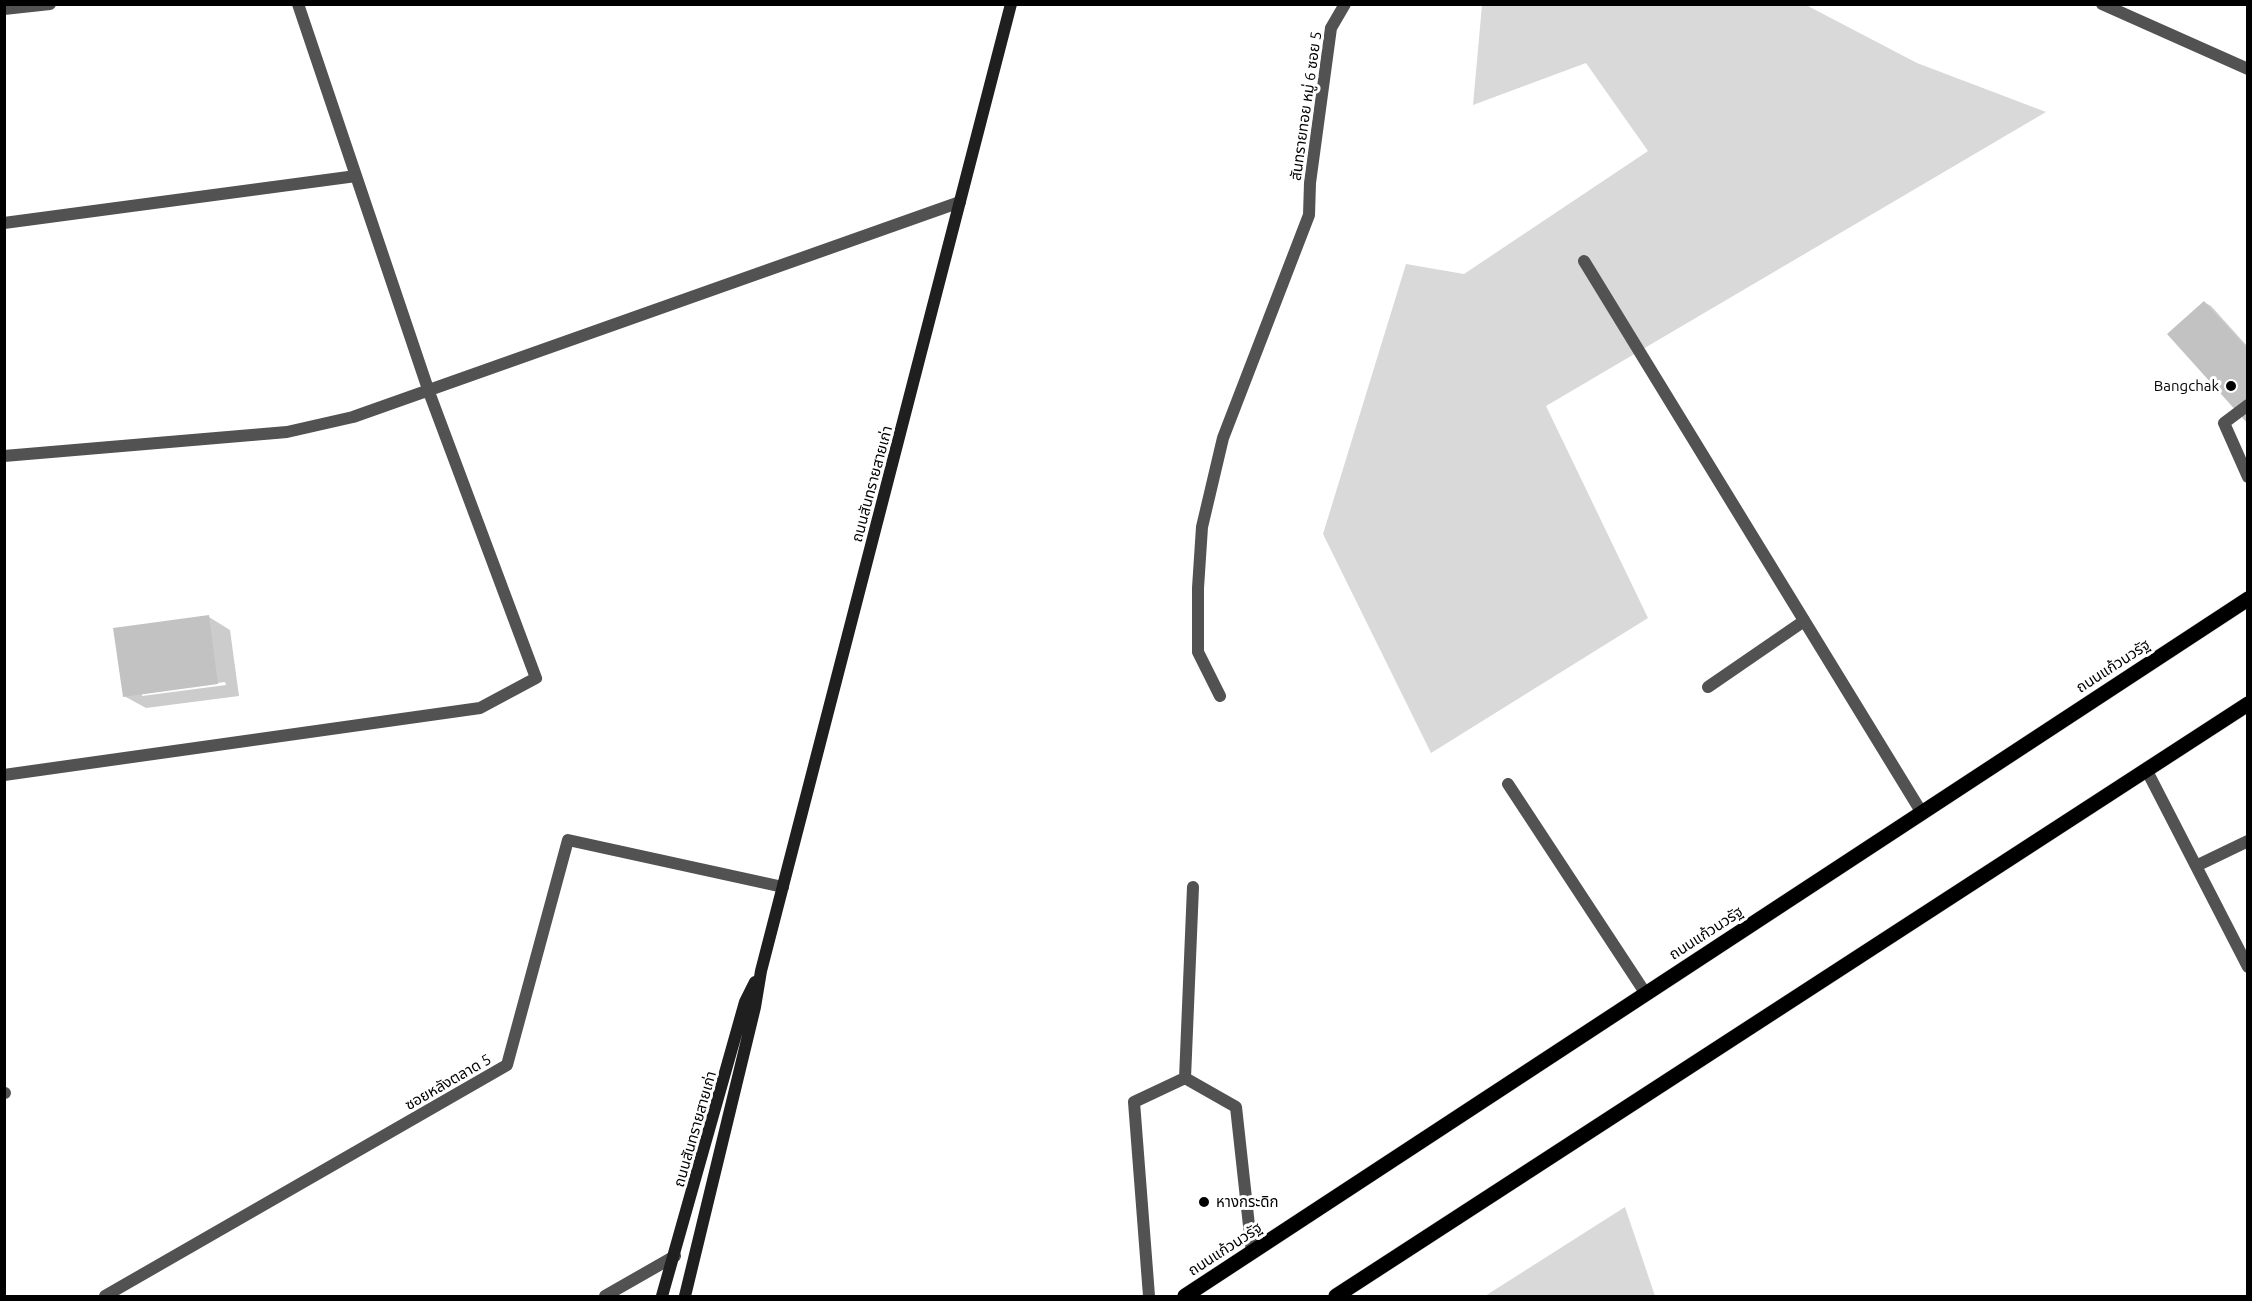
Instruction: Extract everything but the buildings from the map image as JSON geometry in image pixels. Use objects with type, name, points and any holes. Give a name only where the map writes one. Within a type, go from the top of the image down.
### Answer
[{"type":"main road","name":"ถนนสันทรายสายเก่า","points":[[685,1296],[755,1007],[761,971],[1011,4]]},
{"type":"main road","name":"ถนนแก้วนวรัฐ","points":[[1185,1296],[2247,599]]},
{"type":"main road","points":[[1336,1296],[2247,704]]},
{"type":"main road","name":"ถนนสันทรายสายเก่า","points":[[662,1296],[745,1002],[761,971]]},
{"type":"street","points":[[4,9],[50,4]]},
{"type":"street","points":[[4,775],[480,708],[536,678],[429,392],[298,4]]},
{"type":"street","name":"สันทรายทอย หมู่ 6 ซอย 5","points":[[1220,696],[1198,652],[1198,588],[1202,527],[1223,438],[1309,215],[1310,183],[1331,28],[1346,4]]},
{"type":"street","points":[[2102,4],[2247,69]]},
{"type":"street","points":[[4,223],[356,176]]},
{"type":"street","points":[[4,456],[287,432],[353,417],[429,392],[960,202]]},
{"type":"street","points":[[1584,261],[1922,813]]},
{"type":"street","points":[[2247,405],[2224,423],[2247,477]]},
{"type":"street","points":[[1708,687],[1804,621]]},
{"type":"street","points":[[2146,770],[2247,967]]},
{"type":"street","points":[[1508,784],[1646,994]]},
{"type":"street","name":"ซอยหลังตลาด 5","points":[[105,1296],[507,1065],[568,840],[783,887]]},
{"type":"street","points":[[2196,866],[2247,841]]},
{"type":"street","points":[[1185,1078],[1193,887]]},
{"type":"street","points":[[1185,1078],[1236,1107],[1252,1253]]},
{"type":"street","points":[[1149,1296],[1134,1102],[1185,1078]]},
{"type":"street","points":[[605,1296],[675,1256]]},
{"type":"shaded area","points":[[1482,5],[1806,5],[1917,63],[2046,112],[1546,406],[1648,618],[1431,753],[1323,534],[1406,264],[1464,274],[1648,151],[1586,63],[1473,105]]},
{"type":"shaded area","points":[[1625,1207],[1655,1296],[1485,1296]]},
{"type":"place","name":"Bangchak","points":[[2231,386]]},
{"type":"place","name":"หางกระดิก","points":[[1204,1202]]}]
